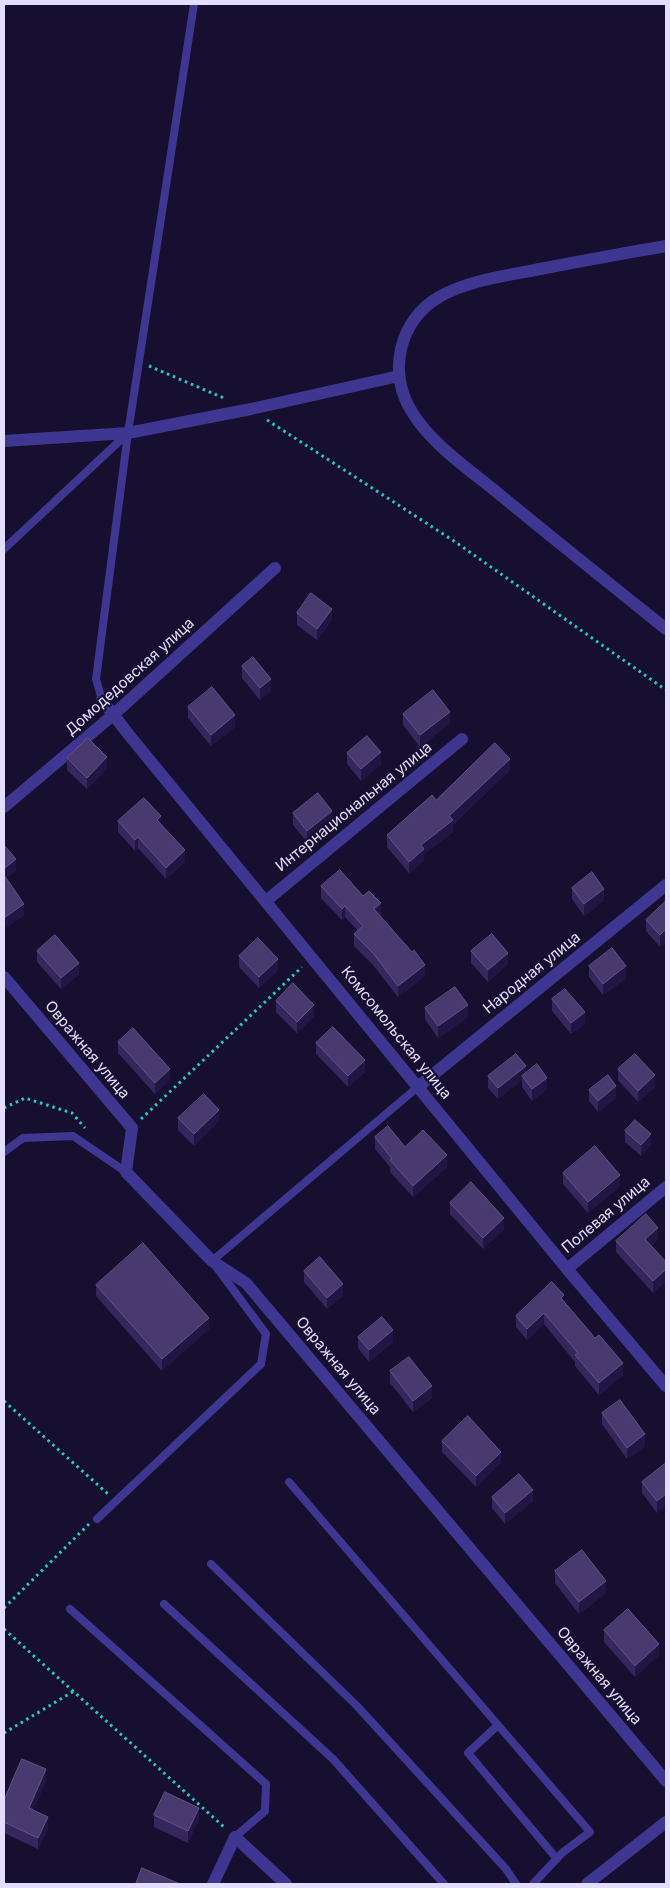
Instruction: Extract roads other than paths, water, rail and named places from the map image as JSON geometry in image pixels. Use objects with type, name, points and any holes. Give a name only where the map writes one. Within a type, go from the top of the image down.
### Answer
[{"type":"street","points":[[666,246],[497,277],[450,292],[423,308],[412,320],[402,343],[398,364],[401,388],[410,410],[428,433],[494,490],[666,630]]},
{"type":"street","points":[[4,441],[128,434],[399,376]]},
{"type":"street","name":"Домодедовская улица","points":[[4,807],[113,715],[275,568]]},
{"type":"street","name":"Комсомольская улица","points":[[102,700],[567,1269],[666,1386]]},
{"type":"street","name":"Интернациональная улица","points":[[266,901],[462,739]]},
{"type":"street","name":"Народная улица","points":[[419,1086],[666,885]]},
{"type":"street","name":"Овражная улица","points":[[4,977],[132,1128],[126,1172],[212,1260],[246,1284],[276,1317],[666,1781]]},
{"type":"street","name":"Полевая улица","points":[[567,1269],[666,1187]]},
{"type":"street","points":[[586,1884],[666,1822]]},
{"type":"street","points":[[213,1884],[235,1837],[286,1884]]},
{"type":"lane","points":[[102,700],[96,679],[128,434],[194,4]]},
{"type":"lane","points":[[4,549],[128,434]]},
{"type":"lane","points":[[97,1520],[262,1364],[266,1334],[212,1260],[419,1086]]},
{"type":"lane","points":[[4,1152],[23,1138],[72,1136],[126,1172]]},
{"type":"lane","points":[[290,1482],[590,1832],[557,1859],[533,1884]]},
{"type":"lane","points":[[211,1564],[357,1706],[506,1869],[516,1884]]},
{"type":"lane","points":[[164,1604],[333,1759],[444,1884]]},
{"type":"lane","points":[[70,1609],[266,1784],[266,1811],[235,1837]]},
{"type":"lane","points":[[498,1725],[468,1753],[557,1859]]}]
